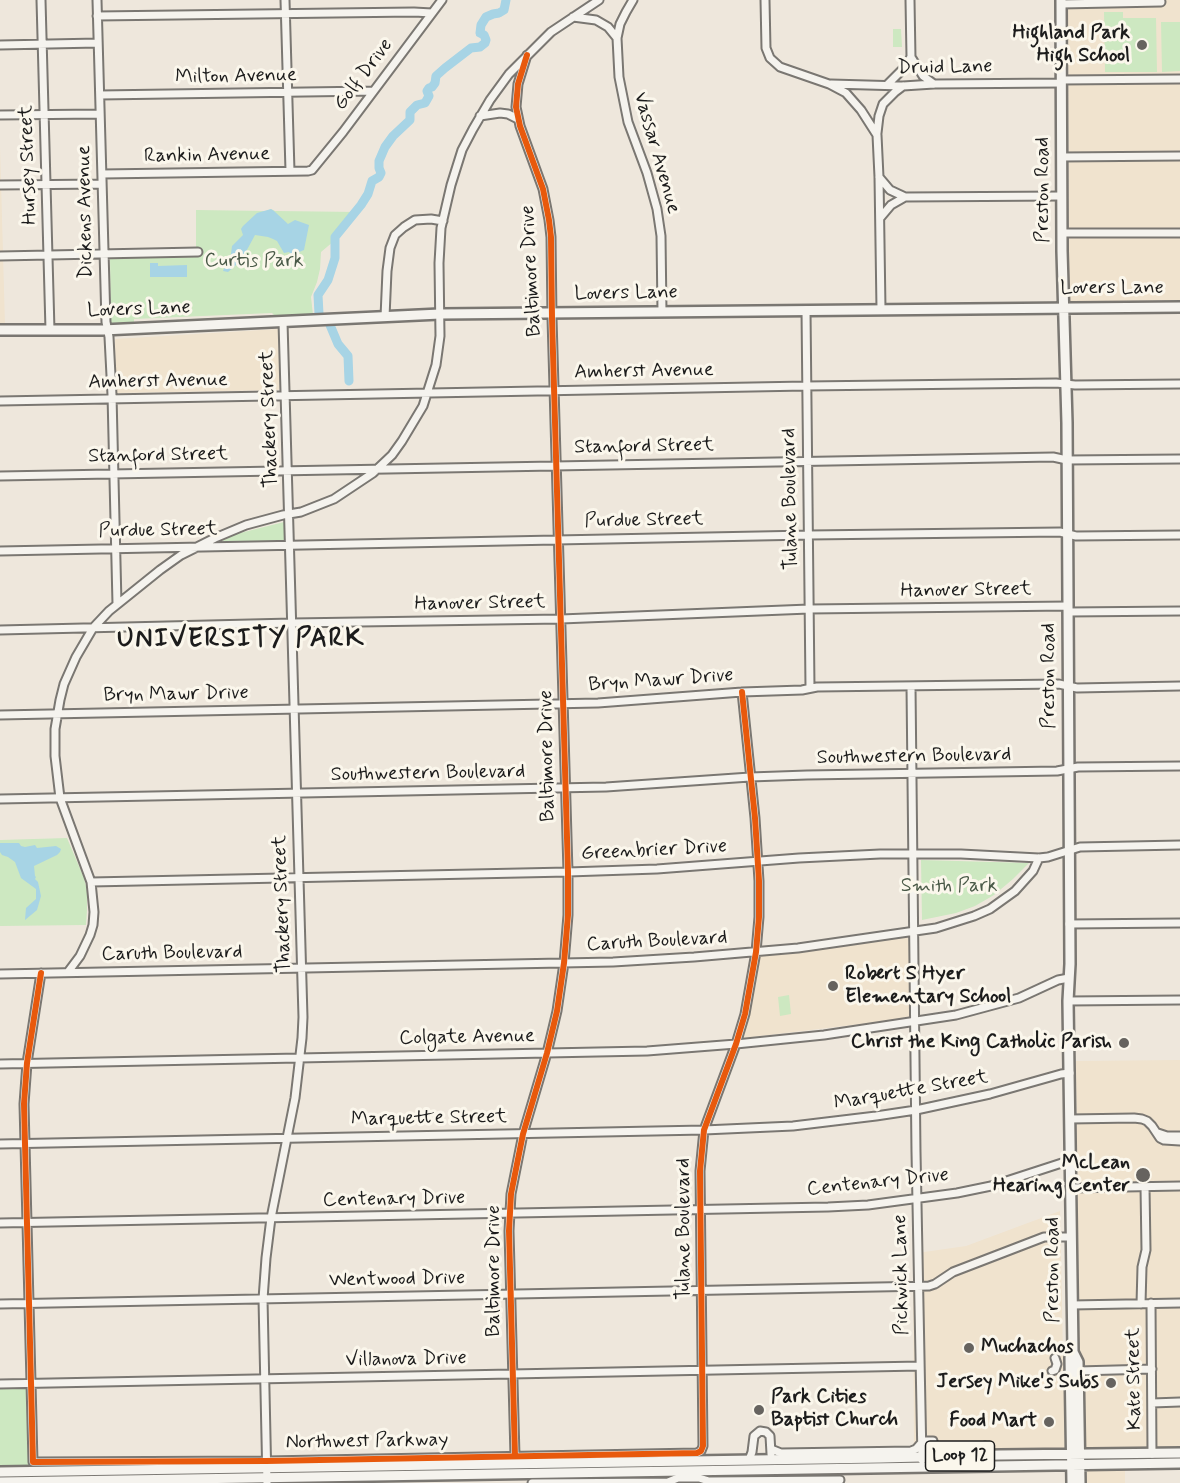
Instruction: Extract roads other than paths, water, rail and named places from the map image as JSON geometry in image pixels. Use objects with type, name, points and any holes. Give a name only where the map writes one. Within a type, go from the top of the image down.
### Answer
[{"type":"main road","name":"Preston Road","points":[[1061,2],[1069,686],[1068,1000],[1071,1236],[1076,1364],[1076,1465],[1080,1483]]},
{"type":"main road","name":"Lovers Lane","points":[[0,330],[108,330],[440,314],[1180,307]]},
{"type":"main road","name":"Loop 12","points":[[0,1472],[102,1470],[488,1473],[710,1470],[921,1457],[1180,1453]]},
{"type":"main road","name":"Loop 12","points":[[488,1473],[749,1460],[771,1454],[840,1463],[922,1467],[1180,1463]]},
{"type":"main road","points":[[710,1470],[720,1466],[766,1466],[771,1454]]},
{"type":"main road","name":"Preston Road","points":[[1072,1483],[1076,1465]]},
{"type":"main road","points":[[102,1470],[102,1482]]},
{"type":"main road","name":"Loop 12","points":[[0,1482],[102,1482],[266,1472]]},
{"type":"street","name":"Hursey Street","points":[[41,0],[50,330]]},
{"type":"street","name":"Dickens Avenue","points":[[97,0],[106,322],[110,337],[117,604]]},
{"type":"street","points":[[285,0],[290,171]]},
{"type":"street","name":"Golf Drive","points":[[312,170],[442,0]]},
{"type":"street","points":[[68,972],[86,944],[93,925],[94,912],[91,882],[60,798],[54,744],[64,684],[84,642],[100,619],[181,555],[246,525],[301,512],[329,501],[361,482],[392,455],[410,430],[428,393],[438,356],[442,221],[457,163],[480,116],[509,74],[551,32],[599,0]]},
{"type":"street","name":"Vassar Avenue","points":[[633,0],[620,24],[617,38],[619,77],[628,122],[655,196],[661,236],[662,312]]},
{"type":"street","points":[[765,0],[766,48],[770,58],[780,67],[829,84],[846,93],[855,102],[877,135]]},
{"type":"street","points":[[910,0],[911,57],[923,76],[934,84]]},
{"type":"street","points":[[1061,2],[1161,2]]},
{"type":"street","points":[[97,16],[432,13]]},
{"type":"street","points":[[573,17],[596,20],[608,27],[617,38]]},
{"type":"street","points":[[0,45],[98,43]]},
{"type":"street","name":"Baltimore Drive","points":[[515,1456],[509,1214],[523,1134],[547,1053],[556,1011],[564,963],[568,915],[551,237],[547,204],[516,107],[520,74],[527,55]]},
{"type":"street","points":[[887,85],[904,68],[911,57]]},
{"type":"street","name":"Druid Lane","points":[[829,84],[903,86],[1180,79]]},
{"type":"street","points":[[880,309],[877,135],[883,104],[903,86]]},
{"type":"street","name":"Milton Avenue","points":[[100,95],[373,91]]},
{"type":"street","points":[[480,116],[500,113],[518,119]]},
{"type":"street","points":[[0,116],[100,114]]},
{"type":"street","points":[[1062,157],[1180,156]]},
{"type":"street","name":"Rankin Avenue","points":[[102,174],[312,170]]},
{"type":"street","points":[[879,177],[890,190],[905,197],[1062,196]]},
{"type":"street","points":[[0,185],[102,184]]},
{"type":"street","points":[[880,218],[891,205],[905,197]]},
{"type":"street","points":[[385,317],[387,271],[390,248],[395,235],[416,220],[442,221]]},
{"type":"street","points":[[1062,233],[1180,232]]},
{"type":"street","points":[[0,256],[198,252]]},
{"type":"street","name":"Tulane Boulevard","points":[[806,310],[810,688]]},
{"type":"street","name":"Thackery Street","points":[[266,1472],[263,1299],[266,1258],[271,1218],[288,1138],[300,1058],[303,1017],[283,322]]},
{"type":"street","name":"Amherst Avenue","points":[[0,401],[806,386],[1180,384]]},
{"type":"street","name":"Stanford Street","points":[[0,476],[807,460],[1053,457],[1066,460],[1180,459]]},
{"type":"street","name":"Purdue Street","points":[[0,551],[809,535],[1060,532],[1076,536],[1180,535]]},
{"type":"street","name":"Hanover Street","points":[[0,630],[561,619],[809,609],[1180,611]]},
{"type":"street","name":"Bryn Mawr Drive","points":[[0,715],[642,701],[817,687],[1059,684],[1077,688],[1180,686]]},
{"type":"street","name":"Pickwick Lane","points":[[910,686],[922,1467]]},
{"type":"street","name":"Tulane Boulevard","points":[[701,1451],[703,1446],[700,1171],[704,1130],[745,1014],[756,952],[760,902],[742,692]]},
{"type":"street","name":"Southwestern Boulevard","points":[[0,799],[565,788],[750,777],[1057,771],[1078,767],[1180,766]]},
{"type":"street","name":"Greenbrier Drive","points":[[91,882],[657,869],[799,858],[913,853],[1039,858],[1080,847],[1180,845]]},
{"type":"street","name":"Caruth Boulevard","points":[[41,973],[636,961],[830,944],[914,932],[955,923],[974,916],[990,909],[1015,891],[1034,871],[1039,858]]},
{"type":"street","points":[[1069,924],[1180,923]]},
{"type":"street","points":[[0,974],[41,973],[27,1063],[24,1104],[30,1383]]},
{"type":"street","name":"Colgate Avenue","points":[[0,1064],[647,1051],[736,1044],[824,1035],[956,1015],[1018,998],[1069,978]]},
{"type":"street","points":[[1068,1000],[1180,1000]]},
{"type":"street","name":"Marquette Street","points":[[0,1144],[704,1130],[793,1126],[916,1110],[990,1094],[1061,1074],[1070,1074]]},
{"type":"street","points":[[1071,1119],[1134,1118],[1147,1121],[1160,1138],[1180,1141]]},
{"type":"street","points":[[1158,1133],[1180,1136]]},
{"type":"street","name":"Centenary Drive","points":[[0,1223],[868,1205],[991,1186],[1071,1160]]},
{"type":"street","points":[[1071,1188],[1180,1186]]},
{"type":"street","name":"Kate Street","points":[[1141,1304],[1141,1274],[1146,1250],[1145,1187]]},
{"type":"street","name":"Wentwood Drive","points":[[0,1304],[919,1286],[935,1284],[953,1272],[1044,1238],[1071,1236]]},
{"type":"street","points":[[1072,1305],[1180,1303]]},
{"type":"street","name":"Kate Street","points":[[1151,1304],[1152,1454]]},
{"type":"street","points":[[1052,1371],[1055,1370],[1057,1364],[1055,1358]]},
{"type":"street","points":[[1076,1364],[1152,1369]]},
{"type":"street","name":"Villanova Drive","points":[[0,1384],[920,1366]]},
{"type":"street","name":"Northwest Parkway","points":[[30,1383],[33,1462],[266,1472],[515,1456],[697,1453],[701,1451]]},
{"type":"street","points":[[1152,1402],[1180,1402]]},
{"type":"street","points":[[749,1460],[754,1436],[763,1431],[769,1434],[771,1439],[771,1454],[911,1451],[916,1449],[921,1442],[933,1441],[934,1446],[938,1449],[978,1449],[985,1446]]},
{"type":"street","points":[[532,1483],[668,1482],[678,1478],[699,1478],[710,1482],[840,1482],[840,1463]]},
{"type":"street","points":[[710,1470],[710,1482]]},
{"type":"water","points":[[271,209],[288,224],[295,220],[309,225],[304,250],[292,255],[289,252],[284,253],[277,241],[255,235],[242,259],[228,272],[223,271],[232,246],[243,235],[241,229],[243,226],[257,213]]},
{"type":"water","points":[[150,263],[158,263],[158,266],[187,265],[187,277],[150,277]]},
{"type":"water","points":[[0,843],[19,843],[25,847],[35,845],[37,848],[56,846],[61,849],[57,855],[34,866],[35,879],[38,882],[41,896],[37,910],[25,920],[26,908],[36,899],[36,889],[21,878],[15,862],[2,855]]},
{"type":"waterway","points":[[319,314],[318,295],[328,280],[335,258],[335,237],[361,205],[372,181],[379,177],[381,173],[379,161],[385,147],[410,120],[410,112],[417,105],[425,103],[429,96],[427,91],[435,83],[436,76],[471,48],[480,47],[485,43],[484,35],[480,33],[481,25],[486,17],[504,10],[506,0]]},
{"type":"waterway","points":[[330,325],[338,344],[348,356],[349,381]]},
{"type":"place","name":"Highland Park High School","points":[[1142,45]]},
{"type":"place","name":"Robert S Hyer Elementary School","points":[[833,986]]},
{"type":"place","name":"Christ the King Catholic Parish","points":[[1124,1043]]},
{"type":"place","name":"McLean Hearing Center","points":[[1143,1175]]},
{"type":"place","name":"Muchachos","points":[[969,1348]]},
{"type":"place","name":"Jersey Mike's Subs","points":[[1111,1383]]},
{"type":"place","name":"Park Cities Baptist Church","points":[[759,1410]]},
{"type":"place","name":"Food Mart","points":[[1049,1422]]},
{"type":"district","name":"UNIVERSITY PARK","points":[[241,641]]},
{"type":"park label","name":"Curtis Park","points":[[254,262]]},
{"type":"park label","name":"Smith Park","points":[[949,887]]}]
